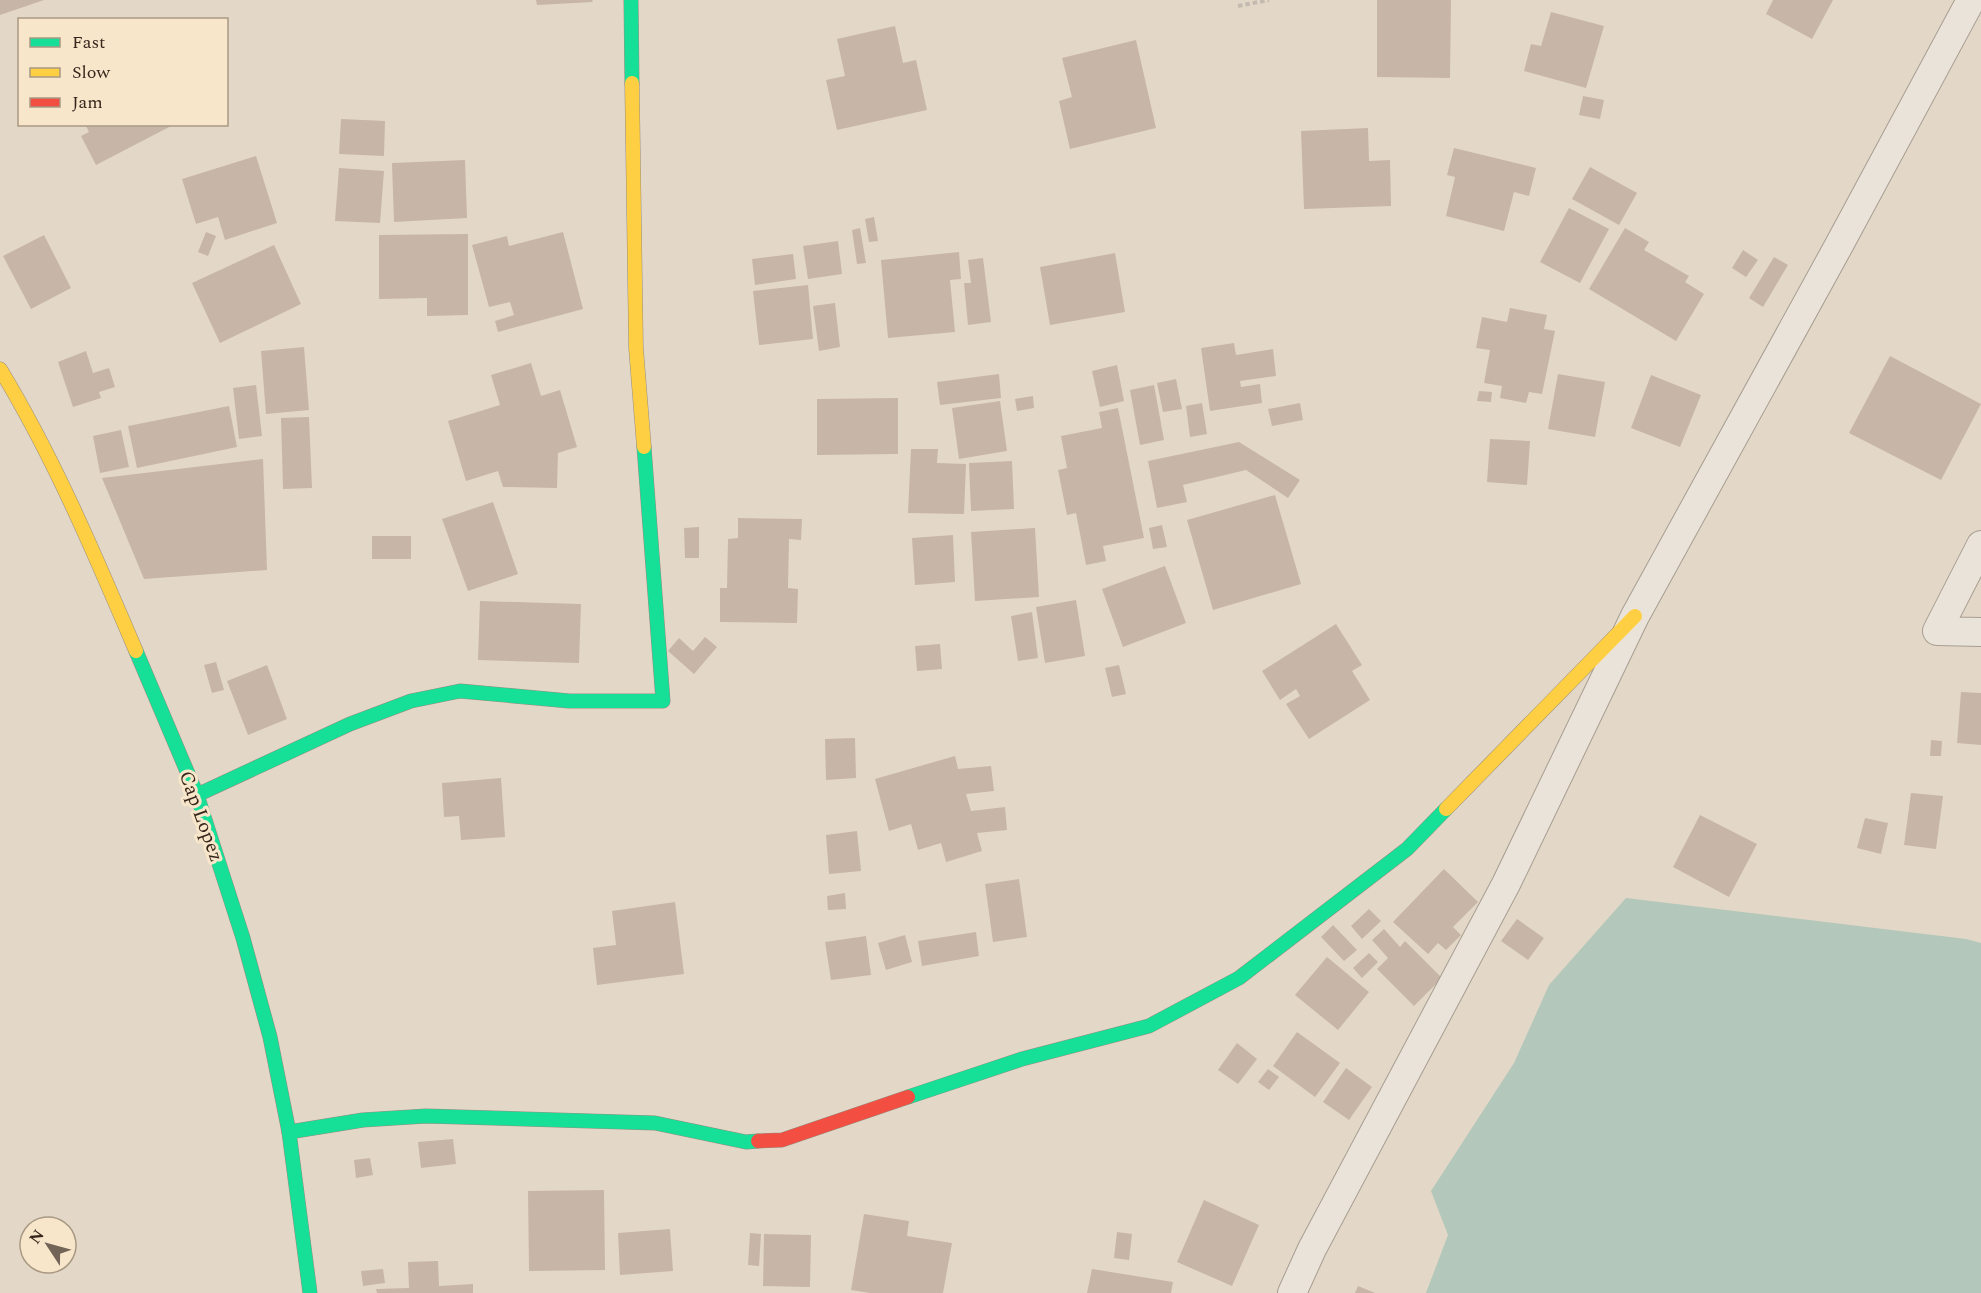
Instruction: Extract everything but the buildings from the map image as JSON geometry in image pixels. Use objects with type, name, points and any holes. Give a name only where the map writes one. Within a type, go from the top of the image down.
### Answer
[{"type":"street","points":[[197,795],[350,724],[411,701],[459,691],[568,701],[663,701],[636,348],[631,0]]},
{"type":"street","points":[[1292,1293],[1312,1249],[1506,884],[1635,616],[1971,0]]},
{"type":"street","name":"Cap Lopez","points":[[0,369],[21,405],[85,532],[197,795],[246,949],[270,1037],[289,1132],[310,1293]]},
{"type":"street","points":[[1981,544],[1937,631],[1981,632]]},
{"type":"street","points":[[289,1132],[363,1120],[426,1116],[655,1124],[685,1128],[746,1142],[782,1140],[1022,1059],[1149,1026],[1239,978],[1407,849],[1635,616]]},
{"type":"path","points":[[1238,6],[1269,0]]},
{"type":"shaded area","points":[[1626,898],[1966,939],[1981,943],[1981,1293],[1426,1293],[1448,1235],[1431,1191],[1514,1063],[1549,985]]},
{"type":"traffic: fast","points":[[631,0],[632,83]]},
{"type":"traffic: fast","points":[[197,795],[350,724],[411,701],[460,691],[569,701],[663,701],[644,447]]},
{"type":"traffic: fast","points":[[136,651],[197,795],[243,938],[270,1037],[289,1132],[310,1293]]},
{"type":"traffic: fast","points":[[908,1097],[1022,1059],[1149,1026],[1239,978],[1407,849],[1446,809]]},
{"type":"traffic: fast","points":[[289,1132],[363,1120],[426,1116],[655,1123],[746,1142],[758,1141]]},
{"type":"traffic: slow","points":[[632,83],[636,348],[644,447]]},
{"type":"traffic: slow","points":[[0,369],[56,472],[136,651]]},
{"type":"traffic: slow","points":[[1446,809],[1635,616]]},
{"type":"traffic: jam","points":[[758,1141],[782,1140],[908,1097]]}]
